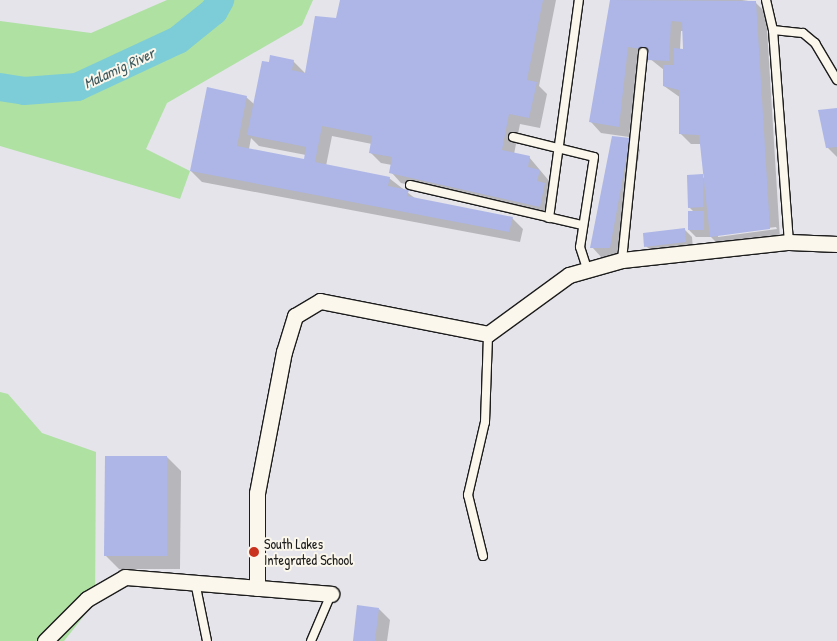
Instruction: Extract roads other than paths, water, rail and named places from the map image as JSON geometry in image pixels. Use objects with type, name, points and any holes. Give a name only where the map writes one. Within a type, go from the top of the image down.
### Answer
[{"type":"street","points":[[257,588],[257,492],[284,352],[295,316],[320,300],[488,334],[555,284],[587,269],[622,260],[789,242],[837,244]]},
{"type":"street","points":[[45,641],[109,582],[125,577],[331,594]]},
{"type":"lane","points":[[549,218],[557,148],[579,0]]},
{"type":"lane","points":[[766,0],[773,30],[789,242]]},
{"type":"lane","points":[[773,30],[803,33],[816,43],[837,80]]},
{"type":"lane","points":[[622,260],[644,52]]},
{"type":"lane","points":[[513,137],[594,157],[582,225],[582,258],[587,269]]},
{"type":"lane","points":[[410,185],[582,225]]},
{"type":"lane","points":[[483,556],[468,495],[485,422],[488,334]]},
{"type":"lane","points":[[195,582],[207,641]]},
{"type":"lane","points":[[311,641],[331,594]]},
{"type":"waterway","name":"Malamig River","points":[[0,87],[24,91],[77,87],[178,40],[214,11],[220,0]]},
{"type":"place","name":"South Lakes Integrated School","points":[[254,552]]}]
